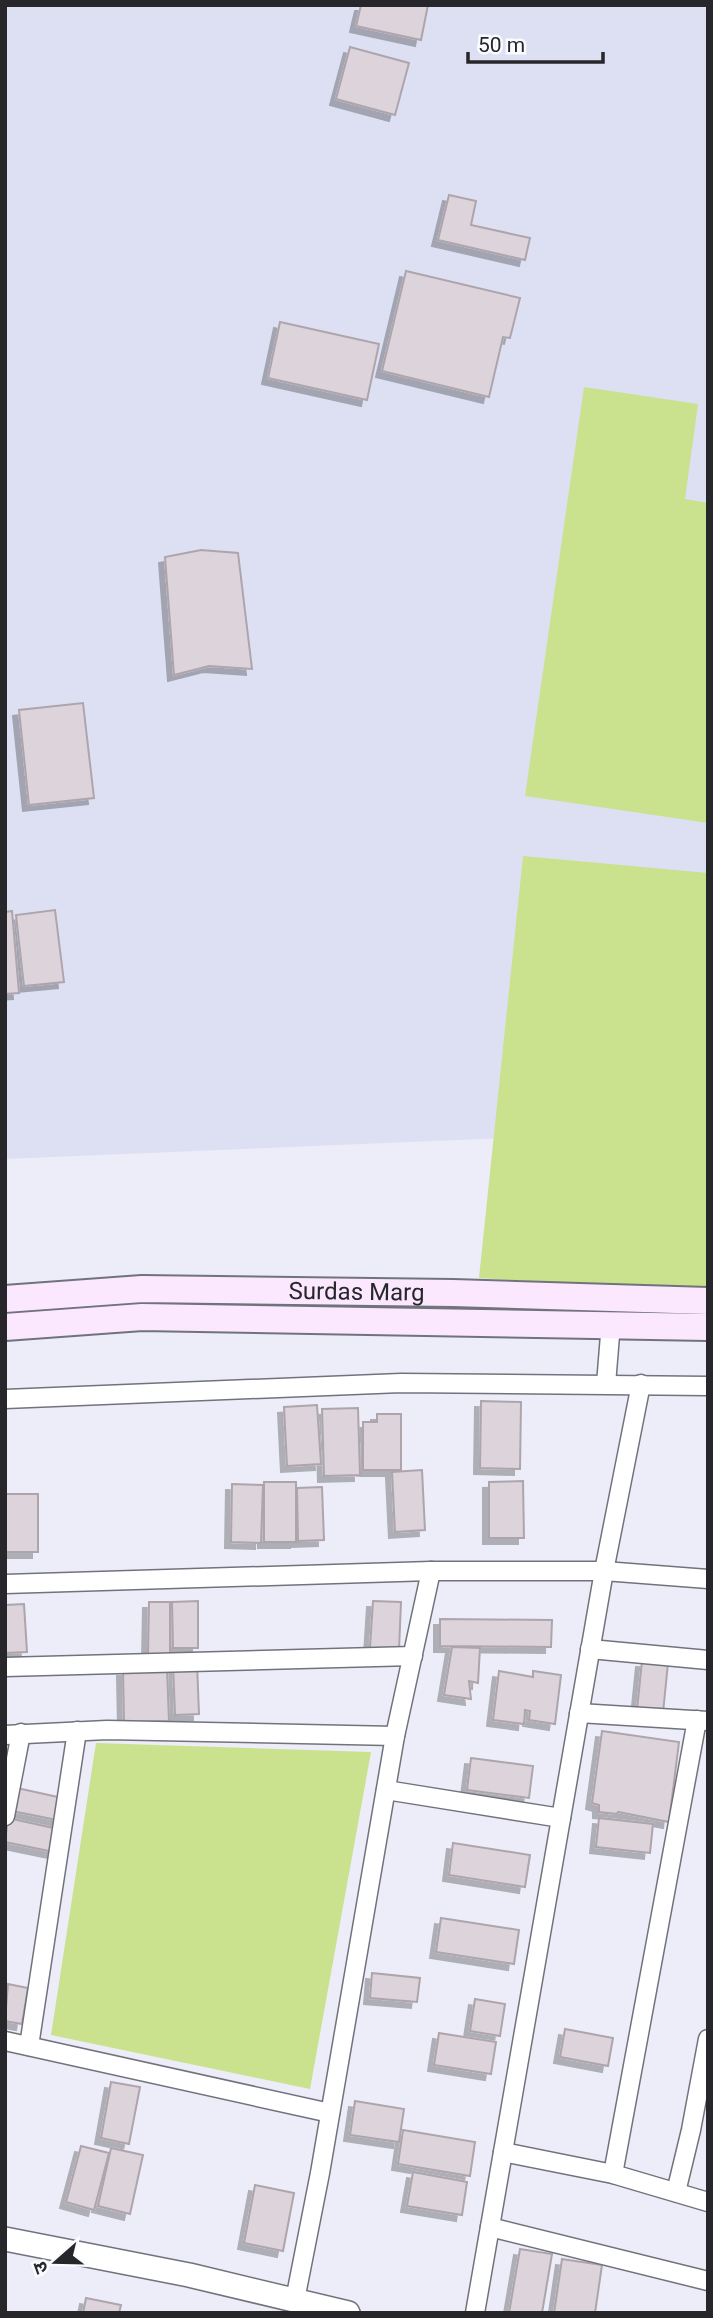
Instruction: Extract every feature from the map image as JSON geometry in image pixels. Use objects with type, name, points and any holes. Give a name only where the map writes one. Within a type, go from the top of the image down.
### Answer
[{"type":"main road","name":"Surdas Marg","points":[[5,1299],[142,1289],[453,1293],[708,1301]]},
{"type":"main road","points":[[452,1322],[453,1293]]},
{"type":"main road","name":"Surdas Marg","points":[[5,1326],[142,1317],[708,1326]]},
{"type":"street","points":[[606,1384],[611,1324]]},
{"type":"street","points":[[5,1399],[401,1383],[708,1386]]},
{"type":"street","points":[[475,2313],[590,1649],[641,1384]]},
{"type":"street","points":[[295,2300],[395,1735],[431,1571]]},
{"type":"street","points":[[5,1584],[431,1571],[604,1571],[708,1579]]},
{"type":"street","points":[[590,1649],[708,1660]]},
{"type":"street","points":[[5,1667],[413,1656]]},
{"type":"street","points":[[579,1713],[702,1721],[613,2174]]},
{"type":"street","points":[[5,1816],[13,1734],[107,1730],[395,1735]]},
{"type":"street","points":[[29,2046],[77,1731]]},
{"type":"street","points":[[386,1790],[561,1818]]},
{"type":"street","points":[[676,2192],[699,2133],[708,2039]]},
{"type":"street","points":[[5,2041],[330,2113]]},
{"type":"street","points":[[503,2152],[613,2174],[708,2202]]},
{"type":"street","points":[[490,2227],[708,2281]]},
{"type":"street","points":[[5,2239],[189,2275],[348,2313]]},
{"type":"shaded area","points":[[5,5],[708,5],[708,1149],[527,1137],[5,1159]]},
{"type":"green space","points":[[584,387],[698,404],[685,499],[708,503],[708,823],[525,796]]},
{"type":"green space","points":[[523,856],[708,873],[708,1292],[479,1278]]},
{"type":"green space","points":[[96,1743],[371,1752],[310,2089],[51,2035]]},
{"type":"building","points":[[361,5],[428,5],[421,40],[356,26]]},
{"type":"building","points":[[350,47],[409,63],[395,115],[336,99]]},
{"type":"building","points":[[449,195],[476,201],[471,225],[530,238],[525,260],[438,240]]},
{"type":"building","points":[[406,271],[520,298],[510,338],[503,337],[489,397],[382,371]]},
{"type":"building","points":[[280,322],[379,344],[367,400],[268,378]]},
{"type":"building","points":[[201,550],[238,553],[252,669],[209,666],[174,675],[165,557]]},
{"type":"building","points":[[83,703],[94,798],[29,805],[19,710]]},
{"type":"building","points":[[55,910],[64,982],[24,986],[16,915]]},
{"type":"building","points":[[12,911],[19,993],[5,994],[5,912]]},
{"type":"building","points":[[481,1401],[521,1402],[520,1469],[480,1468]]},
{"type":"building","points":[[317,1405],[321,1464],[287,1466],[284,1407]]},
{"type":"building","points":[[358,1408],[360,1475],[324,1476],[322,1409]]},
{"type":"building","points":[[377,1414],[401,1414],[401,1470],[363,1470],[363,1422],[377,1422]]},
{"type":"building","points":[[422,1470],[425,1530],[395,1532],[392,1472]]},
{"type":"building","points":[[523,1481],[524,1538],[489,1538],[489,1482]]},
{"type":"building","points":[[264,1482],[296,1482],[296,1542],[264,1542]]},
{"type":"building","points":[[232,1484],[263,1485],[261,1543],[231,1542]]},
{"type":"building","points":[[322,1487],[324,1540],[298,1541],[297,1488]]},
{"type":"building","points":[[6,1494],[38,1494],[38,1552],[5,1552]]},
{"type":"building","points":[[198,1601],[198,1648],[173,1648],[172,1602]]},
{"type":"building","points":[[373,1601],[401,1602],[399,1650],[370,1648]]},
{"type":"building","points":[[149,1602],[170,1602],[170,1655],[148,1654]]},
{"type":"building","points":[[24,1604],[27,1652],[5,1653],[5,1605]]},
{"type":"building","points":[[440,1619],[552,1620],[551,1647],[440,1646]]},
{"type":"building","points":[[452,1647],[480,1648],[478,1683],[469,1681],[471,1699],[444,1695]]},
{"type":"building","points":[[642,1661],[668,1663],[663,1713],[637,1710]]},
{"type":"building","points":[[197,1663],[199,1714],[175,1715],[173,1664]]},
{"type":"building","points":[[167,1669],[169,1721],[124,1722],[123,1670]]},
{"type":"building","points":[[499,1671],[533,1677],[533,1671],[561,1675],[555,1724],[529,1720],[530,1711],[525,1710],[524,1724],[493,1720]]},
{"type":"building","points":[[602,1731],[679,1742],[669,1822],[618,1812],[599,1812],[599,1805],[592,1803]]},
{"type":"building","points":[[471,1758],[533,1766],[529,1798],[467,1790]]},
{"type":"building","points":[[17,1788],[67,1799],[62,1821],[12,1811]]},
{"type":"building","points":[[8,1818],[58,1829],[54,1852],[5,1842]]},
{"type":"building","points":[[599,1818],[653,1824],[650,1853],[596,1847]]},
{"type":"building","points":[[453,1843],[530,1855],[525,1887],[449,1875]]},
{"type":"building","points":[[441,1918],[519,1930],[514,1964],[436,1952]]},
{"type":"building","points":[[372,1973],[420,1978],[417,2002],[370,1998]]},
{"type":"building","points":[[8,1984],[28,1988],[22,2024],[5,2021]]},
{"type":"building","points":[[475,1999],[505,2004],[500,2036],[470,2031]]},
{"type":"building","points":[[565,2029],[613,2038],[608,2066],[560,2057]]},
{"type":"building","points":[[439,2033],[496,2042],[491,2074],[434,2065]]},
{"type":"building","points":[[111,2082],[140,2087],[129,2144],[101,2138]]},
{"type":"building","points":[[355,2101],[404,2109],[399,2142],[350,2135]]},
{"type":"building","points":[[403,2130],[475,2142],[470,2176],[398,2164]]},
{"type":"building","points":[[81,2146],[109,2153],[94,2210],[66,2202]]},
{"type":"building","points":[[111,2148],[143,2155],[130,2214],[98,2206]]},
{"type":"building","points":[[413,2172],[467,2182],[462,2215],[407,2206]]},
{"type":"building","points":[[255,2185],[294,2193],[283,2251],[244,2243]]},
{"type":"building","points":[[520,2249],[552,2254],[542,2313],[509,2313]]},
{"type":"building","points":[[562,2259],[602,2265],[595,2313],[554,2313]]},
{"type":"building","points":[[86,2298],[121,2305],[119,2313],[83,2313]]}]
